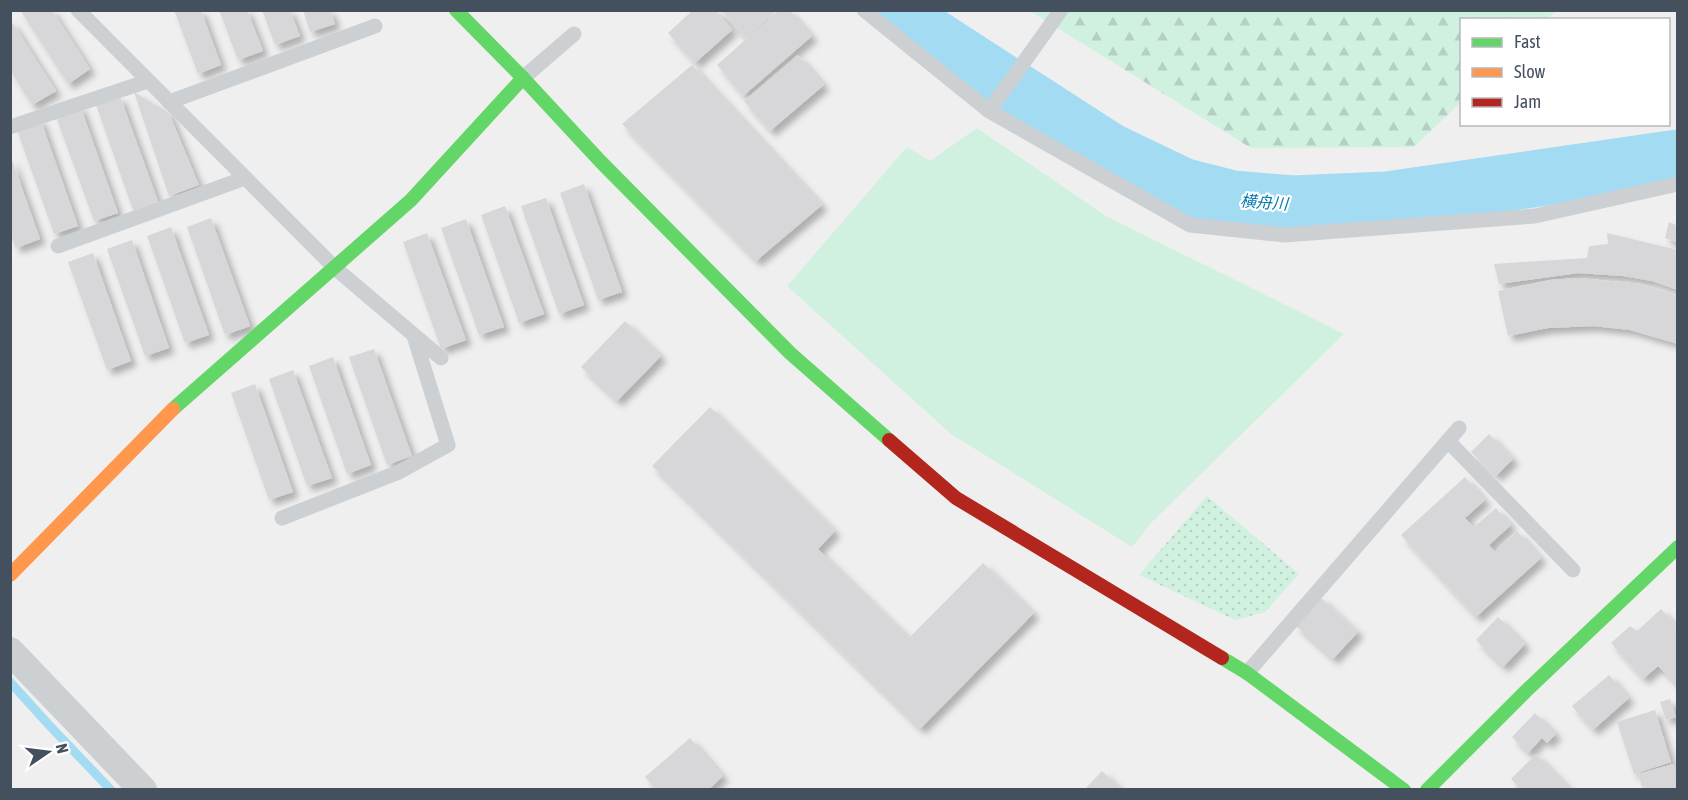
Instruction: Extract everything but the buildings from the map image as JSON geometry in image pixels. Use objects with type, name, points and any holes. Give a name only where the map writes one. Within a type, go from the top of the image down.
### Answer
[{"type":"street","points":[[456,10],[524,78],[600,161],[790,353],[956,498],[1246,673],[1404,789]]},
{"type":"street","points":[[10,575],[176,406],[411,200],[524,78]]},
{"type":"street","points":[[1428,789],[1526,691],[1677,547]]},
{"type":"street","points":[[10,651],[143,789]]},
{"type":"lane","points":[[78,10],[334,268],[441,358]]},
{"type":"lane","points":[[864,10],[989,111],[1190,225],[1285,235],[1535,216],[1677,184]]},
{"type":"lane","points":[[989,111],[1062,10]]},
{"type":"lane","points":[[169,102],[375,26]]},
{"type":"lane","points":[[524,78],[574,34]]},
{"type":"lane","points":[[10,127],[148,81]]},
{"type":"lane","points":[[58,246],[245,178]]},
{"type":"lane","points":[[282,518],[399,472],[448,445],[414,336]]},
{"type":"lane","points":[[1246,673],[1459,428]]},
{"type":"lane","points":[[1448,441],[1573,570]]},
{"type":"green space","points":[[1030,11],[1556,11],[1548,18],[1460,18],[1460,103],[1414,147],[1251,148]]},
{"type":"green space","points":[[977,128],[1106,216],[1344,334],[1153,521],[1132,547],[951,434],[787,286],[907,147],[930,161]]},
{"type":"green space","points":[[1207,496],[1299,574],[1265,612],[1235,620],[1139,575]]},
{"type":"waterway","name":"横舟川","points":[[901,10],[926,33],[1109,151],[1182,186],[1233,199],[1292,204],[1387,200],[1678,158]]},
{"type":"waterway","points":[[10,682],[111,790]]},
{"type":"traffic: fast","points":[[456,10],[600,161],[790,353],[889,440]]},
{"type":"traffic: fast","points":[[173,409],[411,200],[523,78]]},
{"type":"traffic: fast","points":[[1427,790],[1526,691],[1678,547]]},
{"type":"traffic: fast","points":[[1222,658],[1247,673],[1404,790]]},
{"type":"traffic: slow","points":[[10,575],[173,409]]},
{"type":"traffic: jam","points":[[889,440],[956,498],[1222,658]]}]
